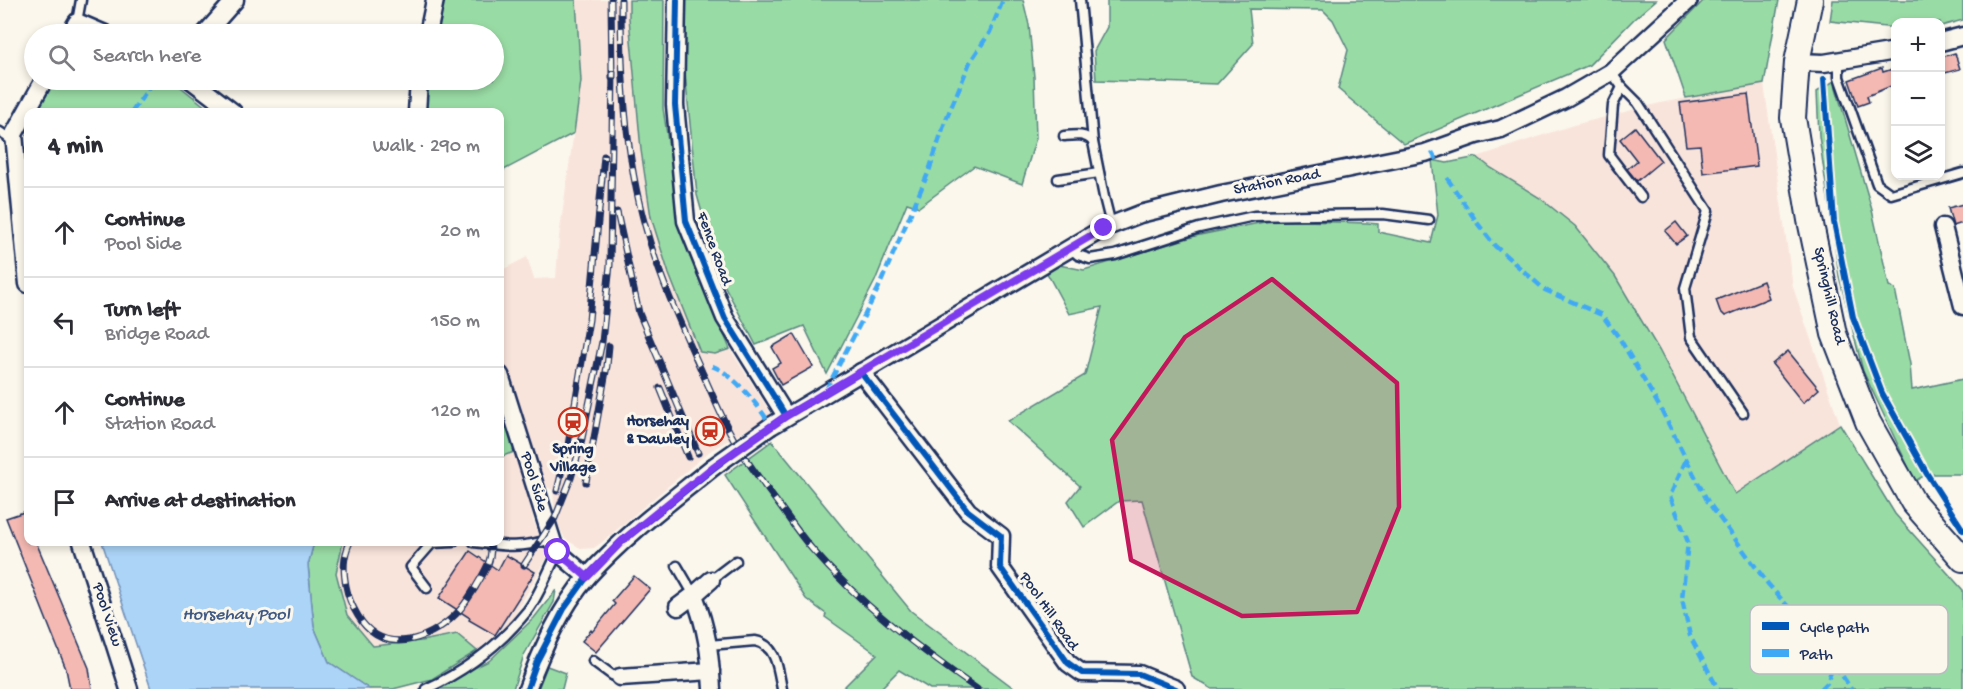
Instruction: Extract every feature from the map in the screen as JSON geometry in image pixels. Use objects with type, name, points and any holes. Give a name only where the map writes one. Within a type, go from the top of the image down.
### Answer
[{"type":"main road","name":"Springhill Road","points":[[1810,0],[1797,62],[1793,118],[1810,220],[1834,334],[1868,422],[1913,502],[1963,559]]},
{"type":"street","points":[[214,24],[235,0]]},
{"type":"street","points":[[430,24],[435,0]]},
{"type":"street","name":"Fence Road","points":[[677,0],[675,105],[686,221],[725,318],[786,416]]},
{"type":"street","name":"Station Road","points":[[527,689],[537,661],[559,619],[587,577],[622,541],[713,467],[786,416],[1111,225],[1140,214],[1221,194],[1432,152],[1476,135],[1501,129],[1566,98],[1611,72],[1689,0]]},
{"type":"street","points":[[1945,41],[1963,36]]},
{"type":"street","points":[[1797,62],[1824,63],[1891,52]]},
{"type":"street","points":[[28,108],[38,90]]},
{"type":"street","points":[[204,90],[228,108]]},
{"type":"street","points":[[417,108],[418,90]]},
{"type":"street","points":[[24,116],[14,134],[24,243]]},
{"type":"street","points":[[1943,227],[1955,242],[1963,306]]},
{"type":"street","name":"Pool Hill Road","points":[[861,372],[968,511],[1000,536],[1000,567],[1068,663],[1082,673],[1139,674],[1176,689]]},
{"type":"street","name":"Pool Side","points":[[504,388],[554,545]]},
{"type":"street","points":[[554,545],[587,577]]},
{"type":"street","name":"Pool View","points":[[83,546],[129,689]]},
{"type":"street","points":[[678,607],[711,579]]},
{"type":"street","points":[[694,595],[705,624],[712,689]]},
{"type":"street","points":[[630,681],[711,671]]},
{"type":"lane","points":[[74,24],[81,0]]},
{"type":"lane","points":[[1080,0],[1093,142],[1111,225]]},
{"type":"lane","points":[[1839,61],[1839,77],[1877,184],[1891,194],[1963,174]]},
{"type":"lane","points":[[1611,72],[1638,103],[1708,211],[1685,288],[1691,337],[1743,413]]},
{"type":"lane","points":[[1622,87],[1613,105],[1609,155],[1641,197]]},
{"type":"lane","points":[[0,132],[14,142]]},
{"type":"lane","points":[[1064,136],[1090,137],[1093,142]]},
{"type":"lane","points":[[1058,179],[1099,173]]},
{"type":"lane","points":[[1070,248],[1078,255],[1090,259],[1115,255],[1199,228],[1254,216],[1383,214],[1429,220]]},
{"type":"lane","points":[[426,689],[446,680],[497,645],[529,609],[554,545],[504,545]]},
{"type":"lane","points":[[427,588],[411,567],[429,546]]},
{"type":"lane","points":[[711,579],[736,561]]},
{"type":"lane","points":[[677,566],[694,595]]},
{"type":"lane","points":[[709,645],[755,640],[763,642],[773,651],[782,689]]},
{"type":"lane","points":[[593,661],[612,675],[630,681]]},
{"type":"highlighted area","points":[[1272,279],[1397,383],[1399,507],[1357,612],[1242,616],[1131,560],[1112,440],[1185,337]]},
{"type":"shaded area","points":[[576,0],[664,0],[663,108],[682,235],[730,349],[772,415],[710,451],[601,543],[594,548],[582,549],[565,539],[555,518],[553,490],[543,485],[504,366],[504,269],[527,257],[534,279],[556,278],[559,237],[581,81]]},
{"type":"shaded area","points":[[1764,84],[1793,287],[1840,424],[1735,494],[1659,350],[1615,276],[1575,226],[1540,198],[1477,157],[1570,126],[1660,103]]},
{"type":"shaded area","points":[[517,451],[534,522],[548,556],[512,620],[477,651],[457,634],[421,641],[373,646],[347,616],[336,573],[342,546],[504,546],[504,456]]},
{"type":"green space","points":[[442,0],[576,0],[581,81],[574,133],[504,170],[504,108],[425,108],[426,90],[504,90],[504,24],[436,24]]},
{"type":"green space","points":[[629,0],[664,0],[663,108],[682,235],[730,349],[715,354],[700,352],[669,274],[651,217],[641,150]]},
{"type":"green space","points":[[685,0],[1023,0],[1029,25],[1034,77],[1036,138],[1022,184],[974,166],[919,207],[907,203],[875,281],[827,374],[804,326],[756,345],[721,279],[697,195],[684,62]]},
{"type":"green space","points":[[1107,0],[1656,0],[1589,65],[1404,144],[1338,89],[1348,50],[1333,20],[1323,10],[1249,9],[1253,44],[1217,84],[1096,80],[1094,51],[1107,27]]},
{"type":"green space","points":[[1704,0],[1779,0],[1764,84],[1686,98],[1666,39]]},
{"type":"green space","points":[[1833,0],[1963,0],[1963,20],[1945,25],[1945,18],[1891,18],[1891,28],[1830,21]]},
{"type":"green space","points":[[1834,81],[1872,210],[1889,286],[1895,289],[1910,364],[1912,390],[1963,379],[1963,474],[1927,474],[1915,481],[1863,371],[1839,276],[1819,136],[1817,92]]},
{"type":"green space","points":[[45,90],[184,90],[207,108],[34,108]]},
{"type":"green space","points":[[1477,157],[1540,198],[1575,226],[1615,276],[1659,350],[1735,494],[1840,424],[1895,514],[1963,590],[1963,689],[1212,689],[1192,677],[1142,500],[1119,501],[1084,527],[1068,501],[1080,486],[1008,421],[1085,375],[1102,307],[1069,314],[1046,271],[1059,265],[1084,270],[1195,236],[1274,220],[1378,224],[1378,232],[1431,243],[1438,215],[1432,160],[1447,163]]},
{"type":"green space","points":[[508,422],[517,451],[504,456],[504,424]]},
{"type":"green space","points":[[772,441],[911,611],[1015,689],[930,689],[899,670],[880,689],[842,689],[877,654],[825,617],[826,614],[806,599],[725,475]]},
{"type":"green space","points":[[313,546],[342,546],[336,573],[347,615],[373,646],[421,641],[457,634],[477,651],[432,679],[393,689],[369,689],[329,662],[314,627],[308,565]]},
{"type":"green space","points":[[556,590],[554,602],[524,655],[513,689],[431,689],[489,661],[534,618]]},
{"type":"green space","points":[[547,666],[566,673],[562,689],[538,689]]},
{"type":"water","name":"Horsehay Pool","points":[[103,546],[313,546],[308,565],[314,627],[329,662],[369,689],[151,689]]},
{"type":"building","points":[[1955,53],[1960,69],[1945,73],[1945,56]]},
{"type":"building","points":[[1882,68],[1883,72],[1891,70],[1891,86],[1867,96],[1869,102],[1858,106],[1849,80]]},
{"type":"building","points":[[1748,94],[1757,166],[1703,173],[1700,145],[1686,146],[1680,103]]},
{"type":"building","points":[[1635,127],[1661,161],[1637,181],[1627,169],[1637,161],[1620,139]]},
{"type":"building","points":[[1963,204],[1963,223],[1953,226],[1948,208]]},
{"type":"building","points":[[1676,222],[1687,236],[1676,244],[1665,231]]},
{"type":"building","points":[[1763,281],[1769,298],[1725,316],[1720,311],[1716,300]]},
{"type":"building","points":[[794,334],[813,367],[781,385],[772,368],[781,363],[772,347]]},
{"type":"building","points":[[1788,351],[1819,389],[1803,403],[1772,364]]},
{"type":"building","points":[[24,512],[24,546],[38,546],[89,668],[92,689],[70,689],[66,669],[6,518]]},
{"type":"building","points":[[470,551],[498,570],[506,555],[535,572],[495,635],[469,620],[470,618],[439,598]]},
{"type":"building","points":[[634,576],[650,589],[596,652],[582,641],[615,604],[612,601]]},
{"type":"railway","points":[[611,0],[612,78]]},
{"type":"railway","points":[[621,0],[626,116],[639,201],[664,284],[727,426],[760,479],[803,538],[830,569],[890,624],[977,689]]},
{"type":"railway","points":[[524,565],[555,518],[571,478],[580,448],[602,342],[610,265],[613,72]]},
{"type":"railway","points":[[557,491],[568,445],[589,320],[604,156]]},
{"type":"railway","points":[[617,212],[639,313],[698,453]]},
{"type":"railway","points":[[586,482],[609,346]]},
{"type":"railway","points":[[660,388],[688,457]]},
{"type":"railway","points":[[349,546],[344,574],[350,602],[358,616],[368,629],[380,636],[406,641],[432,632],[459,611],[487,566],[491,555],[491,546]]},
{"type":"marked path","points":[[826,390],[878,289],[929,171],[945,122],[970,62],[990,32],[1003,0]]},
{"type":"marked path","points":[[135,108],[147,90]]},
{"type":"marked path","points":[[1432,152],[1437,161]]},
{"type":"marked path","points":[[1447,178],[1495,246],[1545,290],[1602,315],[1620,339],[1662,411],[1708,502],[1768,584],[1787,605]]},
{"type":"marked path","points":[[712,366],[737,383],[771,426]]},
{"type":"marked path","points":[[1686,460],[1670,496],[1688,542],[1682,599],[1690,636],[1718,689]]},
{"type":"marked path","points":[[1821,689],[1827,683],[1830,674]]},
{"type":"marked path","points":[[1841,674],[1851,689]]},
{"type":"cycle path","points":[[677,0],[675,105],[686,221],[725,318],[786,416]]},
{"type":"cycle path","points":[[1824,79],[1834,222],[1853,317],[1882,393],[1927,474],[1963,530]]},
{"type":"cycle path","points":[[527,689],[537,661],[564,609],[587,577],[622,541],[738,449],[786,416],[861,372],[968,511],[1001,536],[1000,567],[1068,663],[1082,673],[1139,674],[1176,689]]},
{"type":"place","name":"Spring Village","points":[[573,422]]},
{"type":"place","name":"Horsehay & Dawley","points":[[710,431]]},
{"type":"route","points":[[558,552],[587,577],[622,541],[646,521],[713,467],[786,416],[1104,228]]}]
